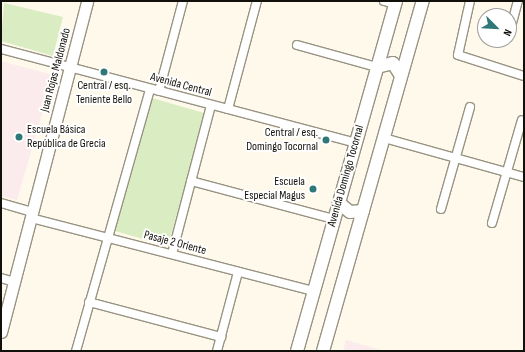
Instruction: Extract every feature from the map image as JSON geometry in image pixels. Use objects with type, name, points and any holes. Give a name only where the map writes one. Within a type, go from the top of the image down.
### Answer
[{"type":"main road","points":[[323,351],[423,1]]},
{"type":"main road","name":"Avenida Domingo Tocornal","points":[[297,351],[377,67],[392,2]]},
{"type":"main road","points":[[377,67],[394,63],[401,76]]},
{"type":"main road","points":[[339,203],[350,212],[363,211]]},
{"type":"street","name":"Juan Rojas Maldonado","points":[[1,332],[87,1]]},
{"type":"street","points":[[159,91],[183,1]]},
{"type":"street","points":[[228,109],[257,1]]},
{"type":"street","points":[[470,1],[458,55],[524,76]]},
{"type":"street","points":[[297,45],[377,67]]},
{"type":"street","name":"Avenida Central","points":[[1,49],[356,143]]},
{"type":"street","points":[[76,351],[150,89]]},
{"type":"street","points":[[172,254],[211,105]]},
{"type":"street","points":[[441,210],[470,107]]},
{"type":"street","points":[[492,223],[522,120]]},
{"type":"street","points":[[384,138],[524,177]]},
{"type":"street","points":[[191,181],[334,218]]},
{"type":"street","name":"Pasaje 2 Oriente","points":[[1,204],[108,238],[314,291]]},
{"type":"street","points":[[217,351],[238,272]]},
{"type":"street","points":[[1,278],[14,282]]},
{"type":"street","points":[[89,302],[221,337]]},
{"type":"shaded area","name":"Escuela Básica República de Grecia","points":[[1,61],[49,74],[52,79],[17,200],[1,196]]},
{"type":"shaded area","points":[[346,340],[384,351],[343,351]]},
{"type":"green space","points":[[4,3],[63,17],[53,56],[1,41]]},
{"type":"green space","points":[[152,98],[206,113],[168,246],[114,231]]},
{"type":"place","name":"Central / esq. Teniente Bello","points":[[104,72]]},
{"type":"place","name":"Escuela Básica República de Grecia","points":[[19,137]]},
{"type":"place","name":"Central / esq. Domingo Tocornal","points":[[326,140]]},
{"type":"place","name":"Escuela Especial Magus","points":[[313,189]]}]
